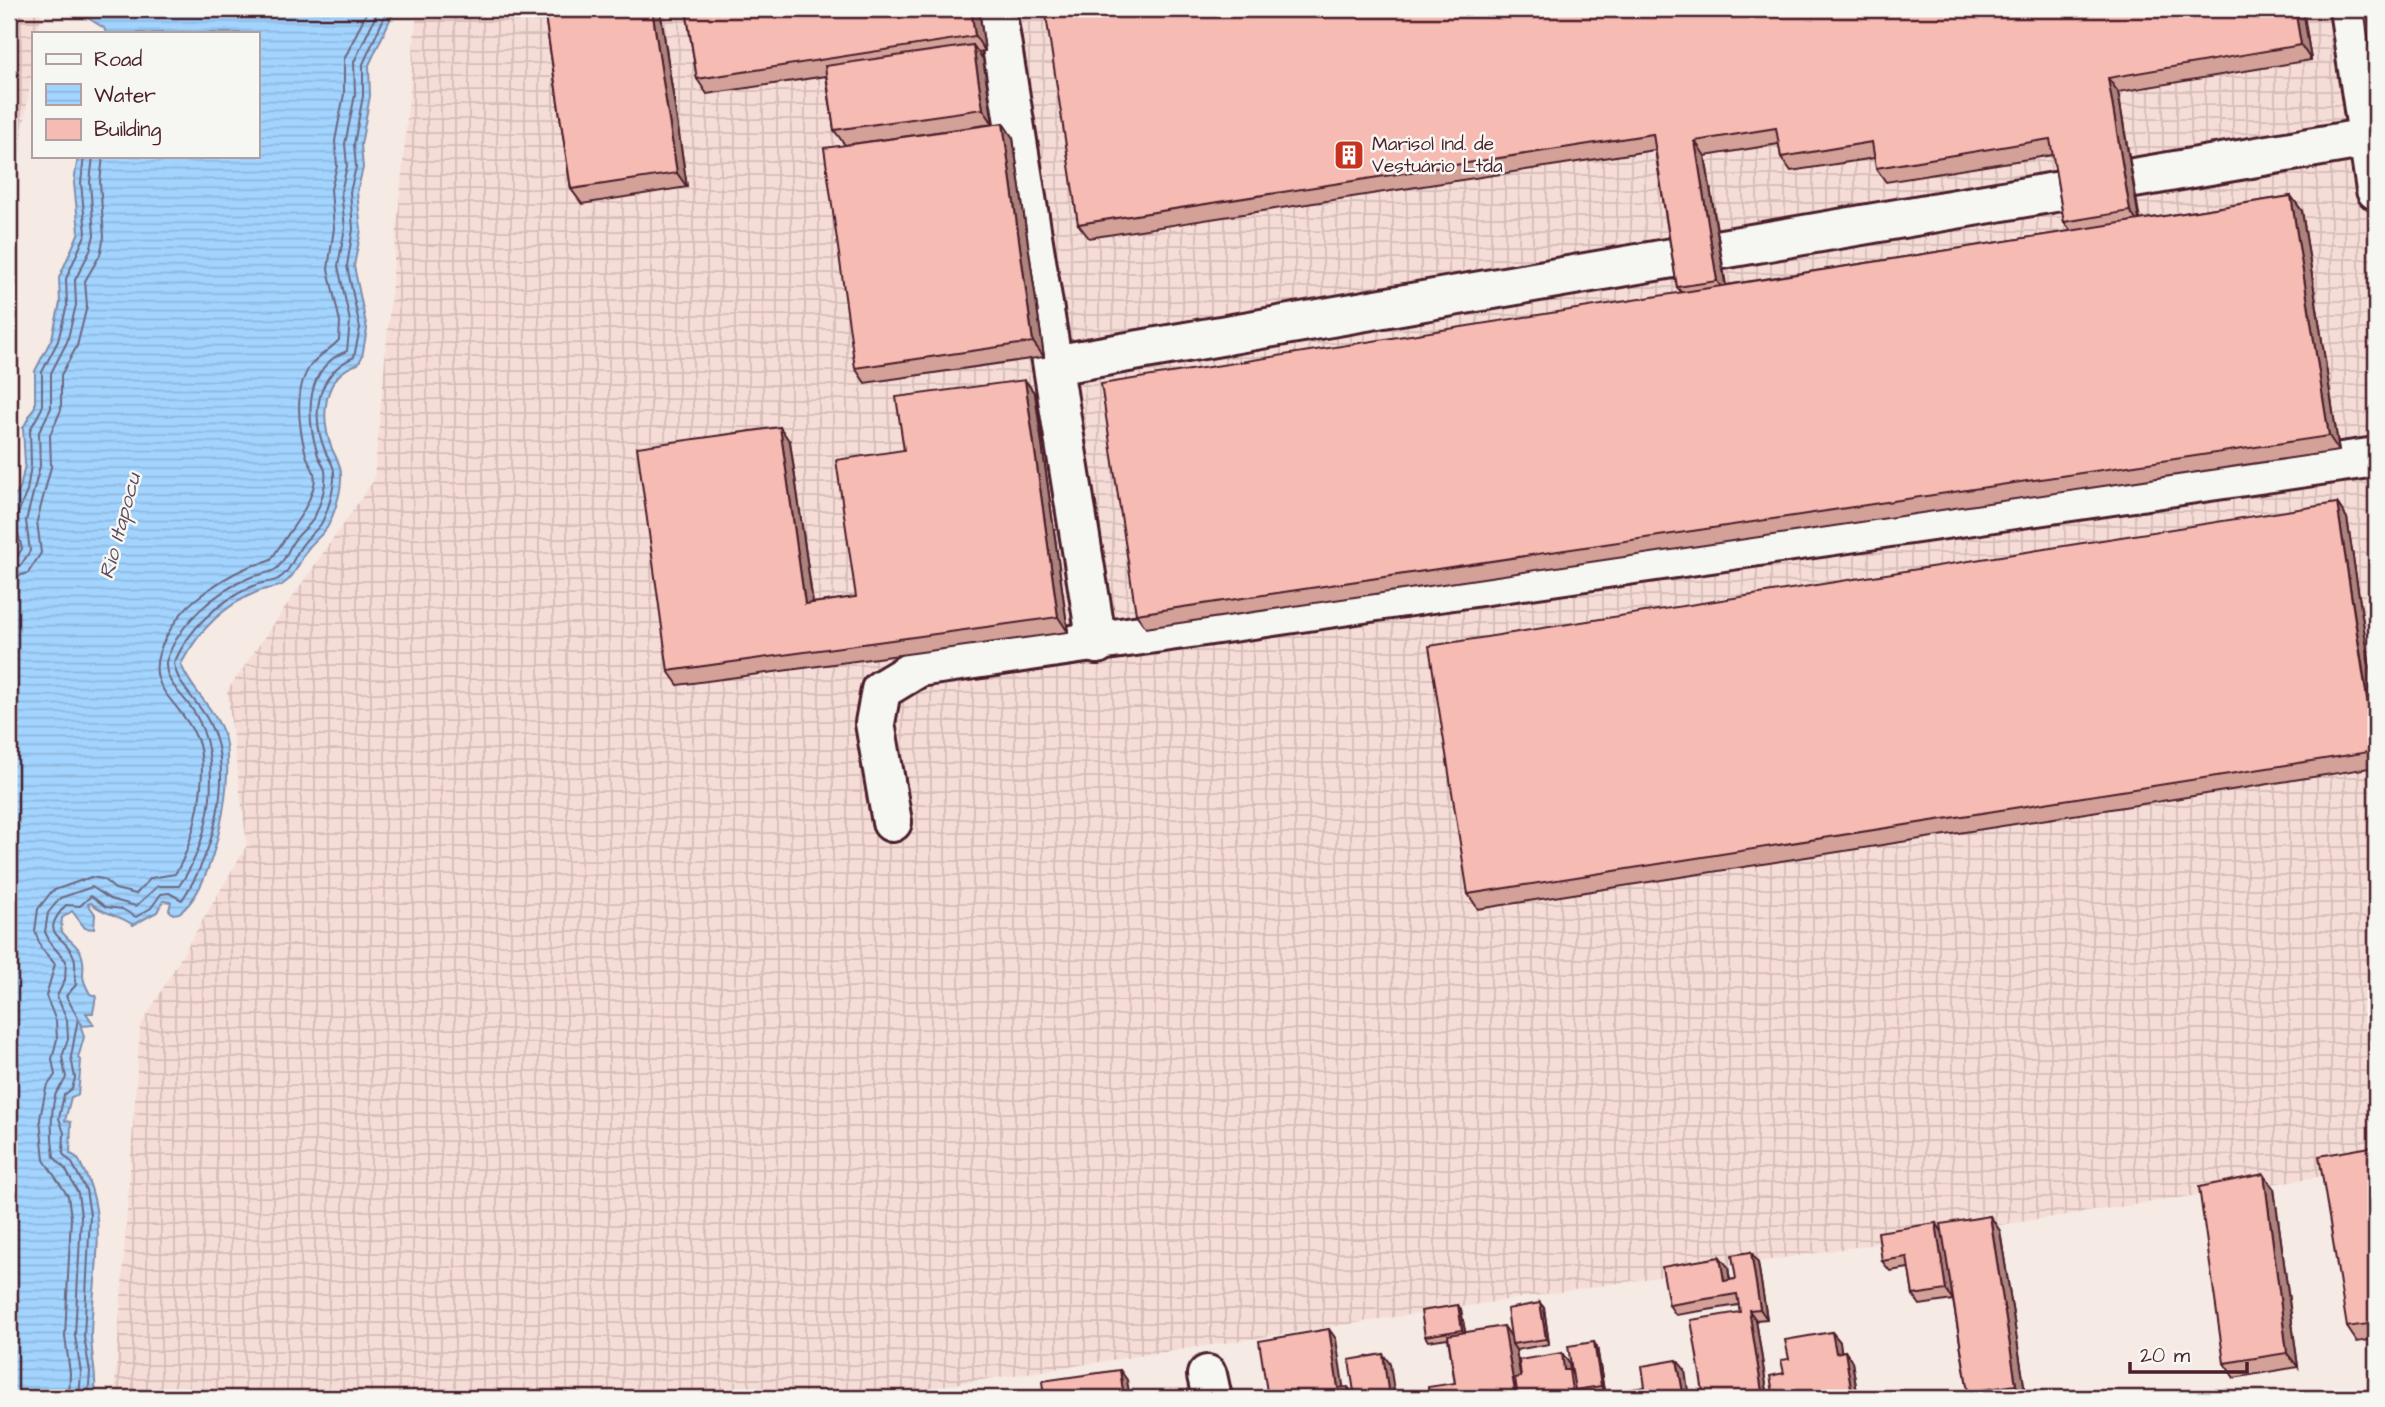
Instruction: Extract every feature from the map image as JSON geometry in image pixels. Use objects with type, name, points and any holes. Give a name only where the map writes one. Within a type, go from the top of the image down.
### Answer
[{"type":"lane","points":[[996,9],[1097,644]]},
{"type":"lane","points":[[2349,9],[2376,190]]},
{"type":"lane","points":[[2134,178],[2368,138]]},
{"type":"lane","points":[[1723,249],[2061,191]]},
{"type":"lane","points":[[1053,365],[1678,257]]},
{"type":"lane","points":[[892,822],[875,723],[881,690],[919,667],[1097,644],[2376,457]]},
{"type":"shaded area","points":[[9,9],[42,9],[38,32],[32,32],[32,72],[9,224]]},
{"type":"shaded area","points":[[417,9],[2376,9],[2376,1168],[863,1398],[114,1398],[140,1027],[247,845],[227,691],[374,480]]},
{"type":"water","name":"Rio Itapocu","points":[[82,9],[395,9],[369,65],[370,96],[361,145],[363,168],[357,192],[361,230],[354,266],[367,329],[362,357],[358,364],[337,378],[327,399],[325,411],[328,437],[341,470],[340,487],[331,520],[286,582],[244,598],[222,612],[195,641],[181,664],[190,682],[219,723],[227,750],[225,800],[212,856],[192,900],[179,913],[173,914],[169,910],[171,902],[163,901],[157,912],[133,925],[91,903],[88,904],[95,914],[94,929],[85,928],[72,911],[62,918],[61,930],[80,952],[84,981],[90,994],[96,996],[93,1013],[86,1013],[94,1025],[83,1026],[79,1020],[84,1037],[78,1058],[81,1061],[78,1095],[71,1097],[65,1121],[71,1122],[70,1154],[81,1164],[96,1208],[98,1250],[91,1334],[95,1398],[9,1398],[9,558],[15,548],[11,523],[14,497],[20,489],[25,464],[23,428],[35,406],[35,371],[52,338],[60,303],[59,278],[79,232],[74,183],[78,158],[259,158],[259,32],[106,32],[104,28],[83,15]]},
{"type":"building","points":[[544,9],[652,9],[677,173],[571,189]]},
{"type":"building","points":[[686,9],[971,9],[975,36],[697,79]]},
{"type":"building","name":"Marisol Ind. de Vestuário Ltda","points":[[1045,9],[2295,9],[2301,45],[2108,78],[2130,211],[2064,222],[2050,139],[1876,168],[1872,142],[1781,157],[1776,128],[1695,141],[1717,281],[1677,287],[1653,134],[1078,224]]},
{"type":"building","points":[[2364,9],[2376,9],[2376,91]]},
{"type":"building","points":[[973,45],[983,109],[834,130],[825,66]]},
{"type":"building","points":[[1003,123],[1033,342],[855,368],[824,148]]},
{"type":"building","points":[[2291,196],[2329,436],[1136,614],[1101,384]]},
{"type":"building","points":[[1025,380],[1058,617],[668,671],[637,447],[780,427],[805,604],[856,597],[836,460],[904,450],[896,397]]},
{"type":"building","points":[[2337,503],[2375,751],[1468,894],[1429,646]]},
{"type":"building","points":[[2376,1146],[2376,1323],[2347,1327],[2319,1156]]},
{"type":"building","points":[[2264,1174],[2287,1353],[2224,1363],[2199,1187]]},
{"type":"building","points":[[1990,1216],[2016,1385],[1968,1392],[1941,1224]]},
{"type":"building","points":[[1936,1223],[1946,1290],[1913,1295],[1907,1257],[1882,1261],[1878,1232]]},
{"type":"building","points":[[1751,1252],[1760,1309],[1749,1310],[1763,1398],[1704,1398],[1691,1320],[1740,1312],[1737,1294],[1669,1305],[1662,1267],[1720,1257],[1724,1281],[1736,1279],[1732,1255]]},
{"type":"building","points":[[1540,1303],[1546,1339],[1512,1344],[1507,1309]]},
{"type":"building","points":[[1458,1305],[1462,1330],[1425,1336],[1421,1311]]},
{"type":"building","points":[[1504,1326],[1516,1398],[1429,1398],[1428,1387],[1455,1383],[1448,1335]]},
{"type":"building","points":[[1329,1329],[1338,1388],[1348,1387],[1350,1398],[1268,1398],[1259,1341]]},
{"type":"building","points":[[1832,1332],[1836,1353],[1845,1351],[1852,1395],[1834,1398],[1774,1398],[1770,1376],[1784,1373],[1781,1360],[1789,1359],[1785,1340]]},
{"type":"building","points":[[1594,1342],[1601,1386],[1575,1390],[1568,1346]]},
{"type":"building","points":[[1562,1353],[1564,1370],[1569,1370],[1573,1398],[1518,1398],[1515,1378],[1521,1377],[1519,1360]]},
{"type":"building","points":[[1383,1354],[1389,1397],[1405,1394],[1414,1398],[1355,1398],[1349,1360]]},
{"type":"building","points":[[1677,1360],[1684,1398],[1600,1398],[1599,1394],[1645,1387],[1642,1366]]},
{"type":"building","points":[[1120,1370],[1124,1398],[1044,1398],[1042,1381]]},
{"type":"place","name":"Marisol Ind. de Vestuário Ltda","points":[[1349,155]]}]
